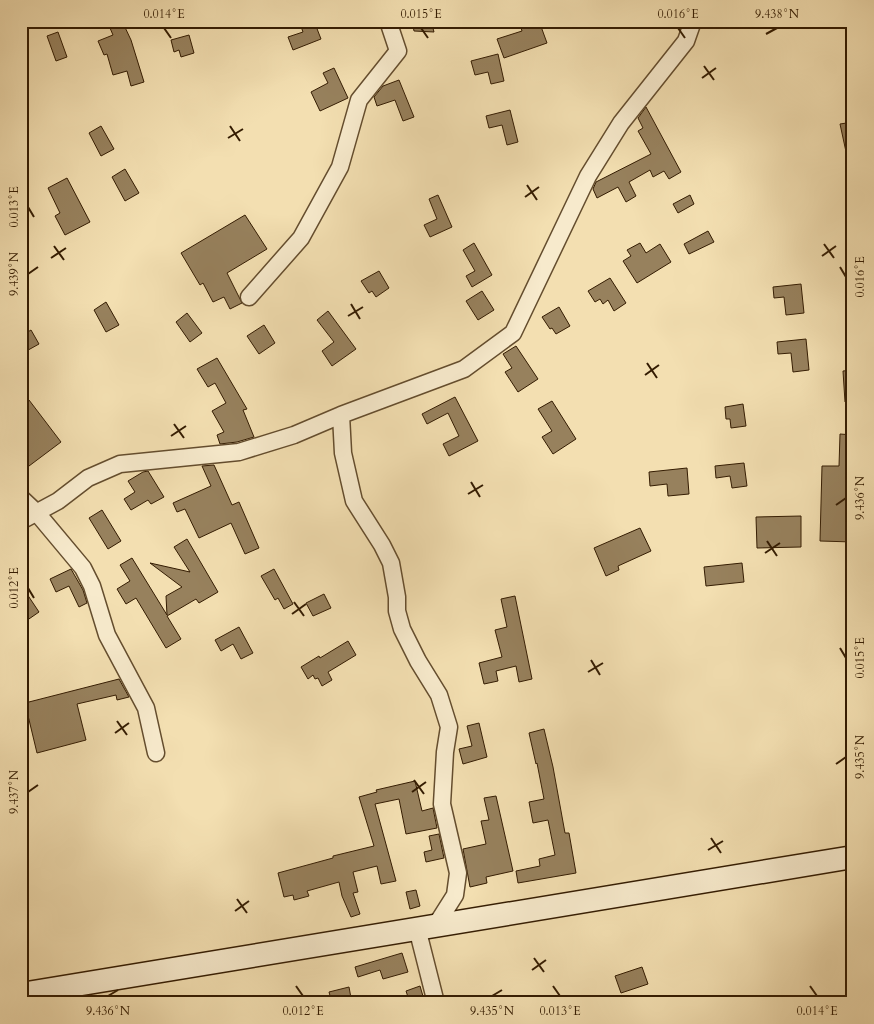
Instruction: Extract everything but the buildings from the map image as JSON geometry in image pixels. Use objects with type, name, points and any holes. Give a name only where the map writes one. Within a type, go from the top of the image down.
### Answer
[{"type":"main road","points":[[21,994],[853,857]]},
{"type":"street","points":[[249,297],[300,238],[340,167],[359,100],[398,51],[388,21]]},
{"type":"street","points":[[21,521],[58,501],[88,478],[120,464],[239,452],[294,435],[341,415],[464,369],[514,333],[588,176],[621,123],[686,41],[693,21]]},
{"type":"street","points":[[341,415],[343,453],[354,501],[391,562],[397,597],[397,610],[402,629],[418,661],[439,695],[449,726],[444,752],[442,804],[458,873],[455,895],[427,926],[436,1003]]},
{"type":"street","points":[[21,498],[37,513],[83,568],[92,586],[107,635],[146,708],[156,754]]}]
